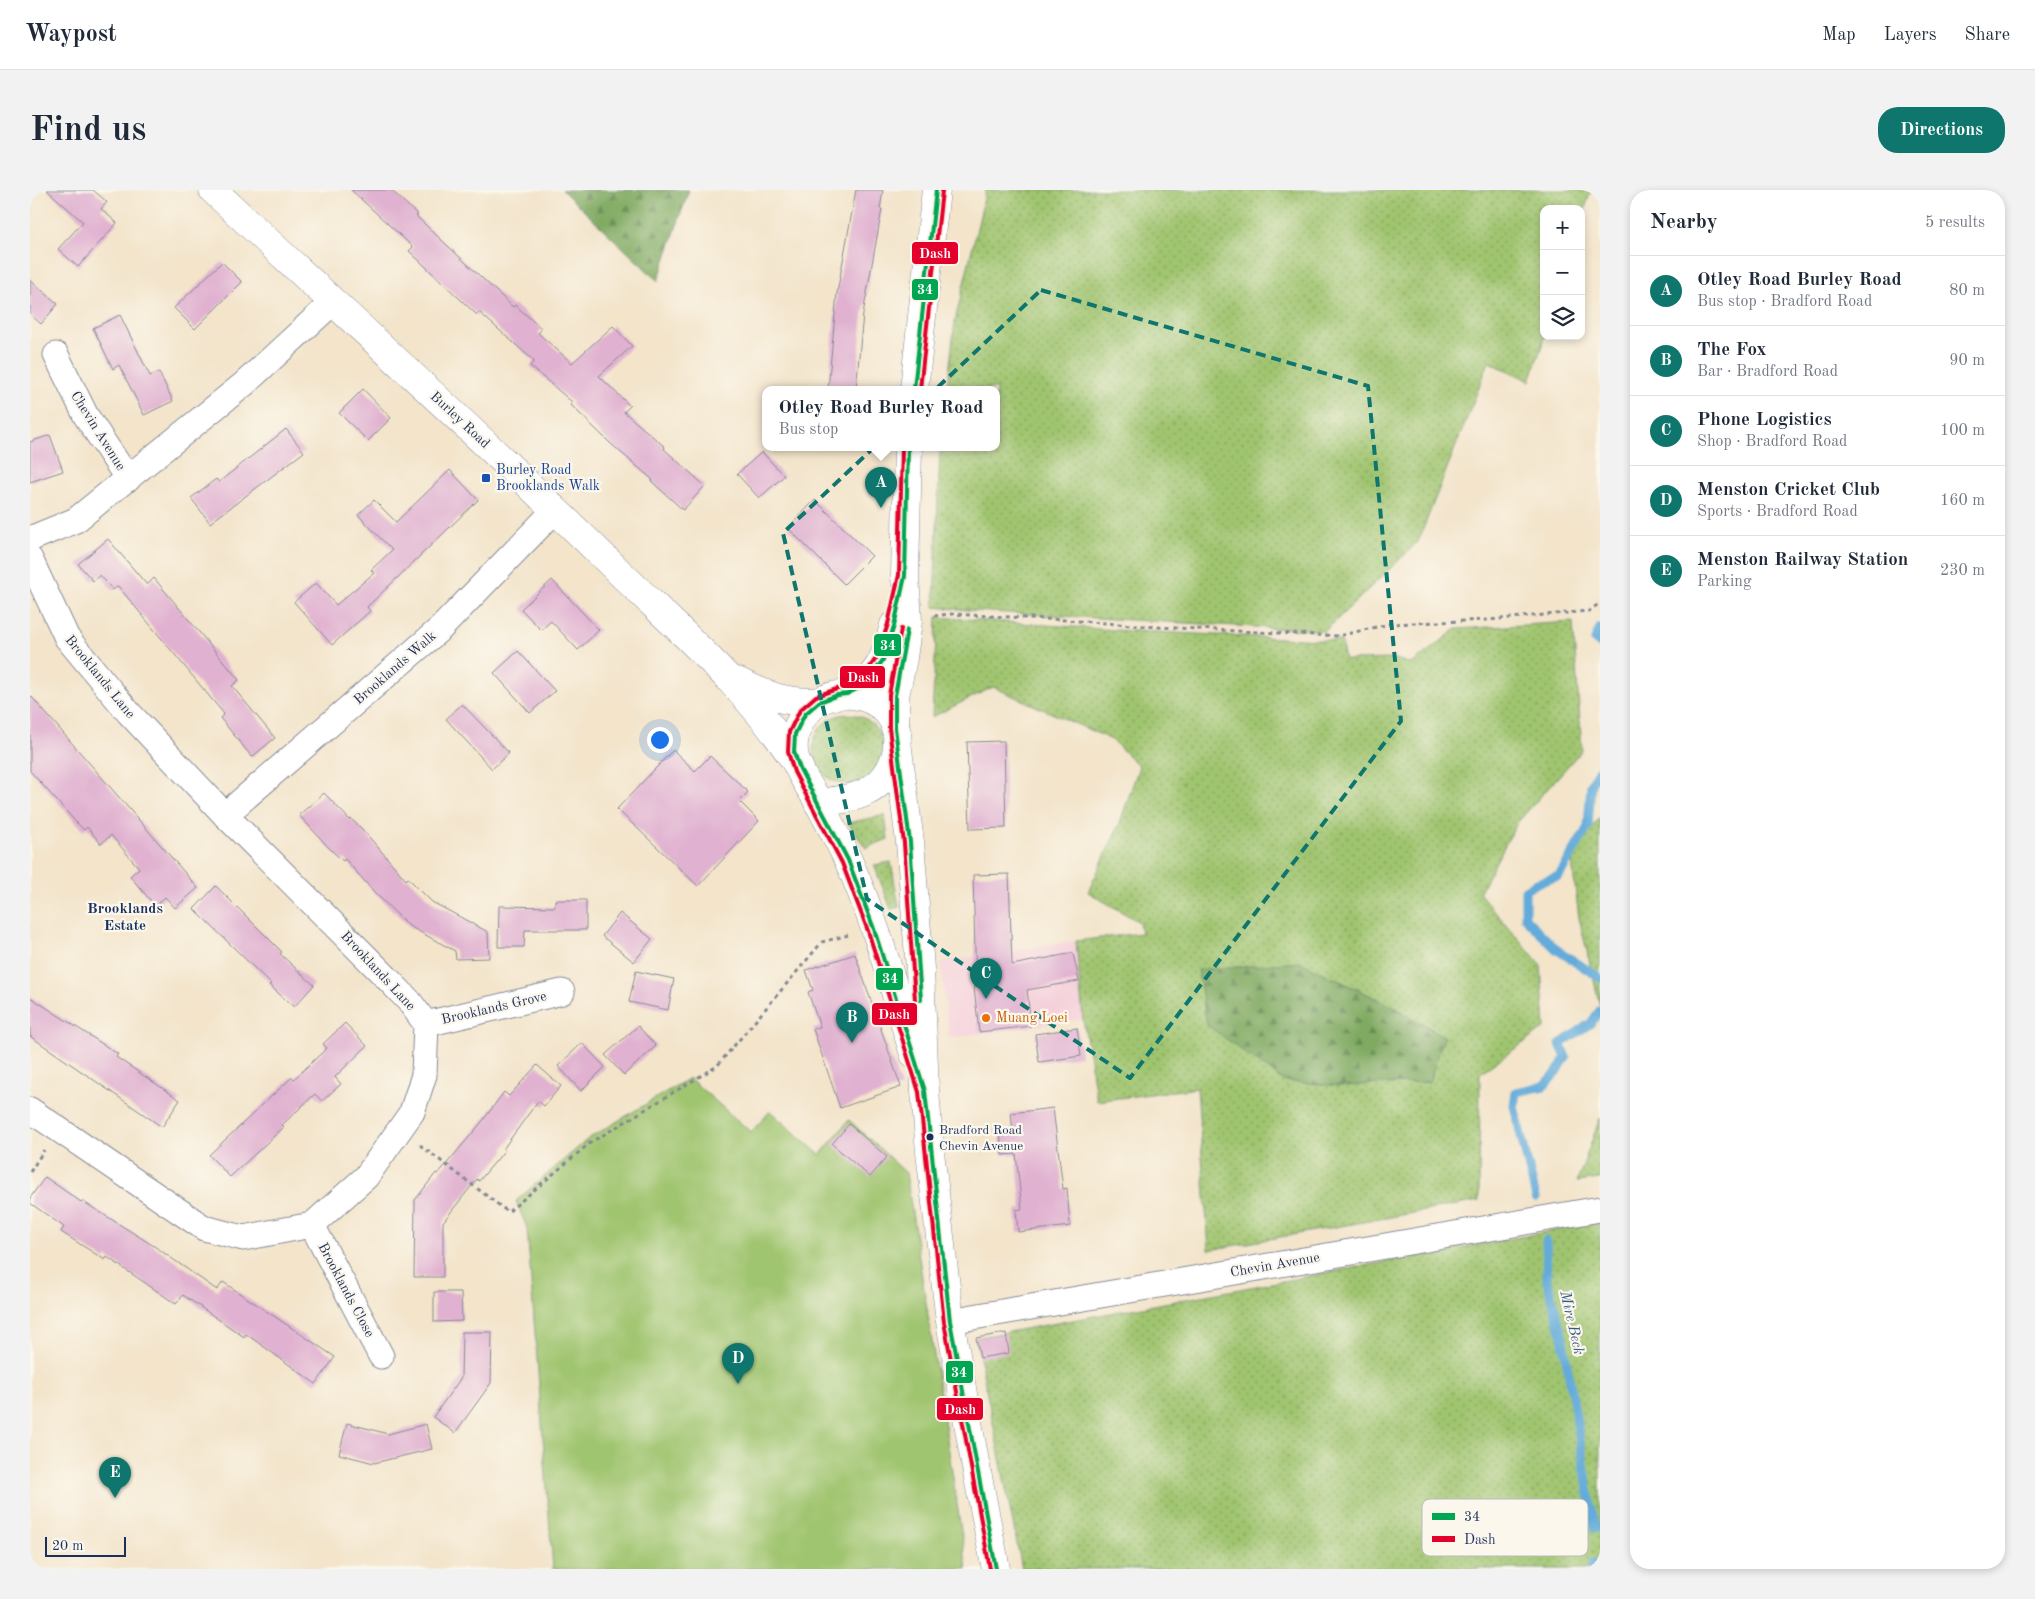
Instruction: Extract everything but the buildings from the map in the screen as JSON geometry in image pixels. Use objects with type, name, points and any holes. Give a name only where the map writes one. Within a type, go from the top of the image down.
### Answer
[{"type":"main road","name":"Burley Road","points":[[213,190],[555,510],[724,675],[775,732],[800,769]]},
{"type":"main road","points":[[914,386],[936,190]]},
{"type":"main road","points":[[818,803],[864,794],[877,786],[889,772],[895,758],[895,696],[907,636],[905,576],[908,451]]},
{"type":"main road","points":[[847,694],[868,681],[883,660],[894,626],[905,576]]},
{"type":"main road","name":"Burley Road","points":[[724,675],[772,697],[797,703],[819,702]]},
{"type":"main road","points":[[925,1091],[874,929],[848,860],[800,769],[794,752],[795,734],[805,714],[819,702],[838,695],[856,696],[878,704],[891,719],[896,735],[910,842],[920,969],[925,1091],[950,1321],[996,1569]]},
{"type":"street","points":[[30,539],[76,520],[244,384],[333,302]]},
{"type":"street","name":"Chevin Avenue","points":[[56,355],[86,416],[128,479]]},
{"type":"street","name":"Brooklands Walk","points":[[224,815],[441,628],[555,510]]},
{"type":"street","name":"Brooklands Lane","points":[[30,559],[67,638],[129,714],[224,815],[409,1001],[426,1024],[424,1075],[412,1112],[366,1177],[312,1225]]},
{"type":"street","name":"Brooklands Grove","points":[[426,1024],[562,992]]},
{"type":"street","points":[[30,1110],[204,1228],[243,1238],[312,1225]]},
{"type":"street","name":"Chevin Avenue","points":[[950,1321],[1600,1209]]},
{"type":"street","name":"Brooklands Close","points":[[312,1225],[381,1356]]},
{"type":"path","points":[[934,616],[951,614],[1338,636],[1389,624],[1488,620],[1589,611],[1600,603]]},
{"type":"path","points":[[400,1129],[508,1212],[590,1143],[717,1066],[822,942],[874,929]]},
{"type":"highlighted area","points":[[1041,290],[1368,386],[1401,721],[1130,1078],[867,899],[783,533]]},
{"type":"shaded area","points":[[1076,941],[1083,1019],[949,1038],[941,962]]},
{"type":"green space","points":[[562,190],[689,190],[658,281]]},
{"type":"green space","points":[[986,190],[1591,190],[1585,209],[1585,205],[1540,205],[1540,340],[1544,340],[1530,381],[1489,362],[1418,542],[1325,631],[990,612],[934,607],[940,451],[1000,451],[1000,386],[947,386],[955,321]]},
{"type":"green space","points":[[937,617],[1115,630],[1341,641],[1345,660],[1395,659],[1412,664],[1456,629],[1573,622],[1582,750],[1517,823],[1479,893],[1541,965],[1545,1028],[1480,1073],[1479,1201],[1209,1250],[1197,1088],[1097,1101],[1083,1019],[1076,941],[1141,933],[1139,922],[1088,892],[1120,823],[1139,766],[1112,740],[993,687],[932,717]],"holes":[[[1300,962],[1390,1005],[1443,1036]]]},
{"type":"green space","points":[[848,714],[867,720],[877,730],[883,749],[877,768],[867,778],[848,784],[829,778],[819,768],[813,749],[819,730],[829,720]]},
{"type":"green space","points":[[885,815],[888,839],[866,848],[848,823]]},
{"type":"green space","points":[[1600,817],[1600,1006],[1579,918],[1571,855]]},
{"type":"green space","points":[[891,862],[899,907],[891,909],[874,865]]},
{"type":"green space","points":[[1300,962],[1390,1005],[1444,1037],[1429,1082],[1340,1086],[1284,1081],[1207,1025],[1198,970]]},
{"type":"green space","points":[[689,1078],[751,1132],[770,1111],[820,1155],[849,1120],[906,1173],[967,1569],[553,1569],[527,1228],[516,1201],[588,1139]]},
{"type":"green space","points":[[1600,1118],[1600,1179],[1577,1182]]},
{"type":"green space","points":[[1600,1222],[1600,1569],[1022,1569],[976,1338]]},
{"type":"waterway","name":"Mire Beck","points":[[1600,628],[1595,640],[1600,644]]},
{"type":"waterway","name":"Mire Beck","points":[[1600,769],[1591,784],[1588,827],[1559,876],[1537,883],[1525,890],[1525,918],[1556,949],[1600,978]]},
{"type":"waterway","name":"Mire Beck","points":[[1536,1198],[1514,1106],[1516,1092],[1544,1086],[1557,1072],[1566,1057],[1560,1044],[1591,1023],[1600,1010]]},
{"type":"waterway","name":"Mire Beck","points":[[1546,1241],[1547,1280],[1562,1335],[1595,1529]]},
{"type":"waterway","name":"Mire Beck","points":[[1593,1564],[1593,1569]]},
{"type":"transit line","name":"34","points":[[914,386],[936,190]]},
{"type":"transit line","name":"Dash","points":[[920,386],[942,191]]},
{"type":"transit line","name":"Dash","points":[[902,451],[899,575],[888,624],[877,657],[863,677],[856,683],[816,696],[800,710],[789,732],[788,752],[794,772],[842,863],[868,931],[919,1092],[944,1322],[990,1569]]},
{"type":"transit line","name":"34","points":[[908,451],[905,576],[894,626],[883,660],[868,681],[859,688],[847,694],[838,695],[819,702],[805,714],[795,734],[794,752],[800,769],[848,860],[874,929],[925,1091],[950,1321],[996,1569]]},
{"type":"transit line","name":"Dash","points":[[901,629],[889,695],[889,728],[904,843],[915,1000]]},
{"type":"transit line","name":"34","points":[[907,630],[895,696],[895,728],[910,842],[921,1000]]},
{"type":"place","name":"Burley Road Brooklands Walk","points":[[486,478]]},
{"type":"place","name":"Otley Road Burley Road","points":[[881,508]]},
{"type":"place","name":"Phone Logistics","points":[[986,999]]},
{"type":"place","name":"Muang Loei","points":[[986,1018]]},
{"type":"place","name":"The Fox","points":[[852,1043]]},
{"type":"place","name":"Bradford Road Chevin Avenue","points":[[930,1137]]},
{"type":"place","name":"Menston Cricket Club","points":[[738,1384]]},
{"type":"place","name":"Menston Railway Station","points":[[115,1498]]},
{"type":"district","name":"Brooklands Estate","points":[[125,918]]}]
